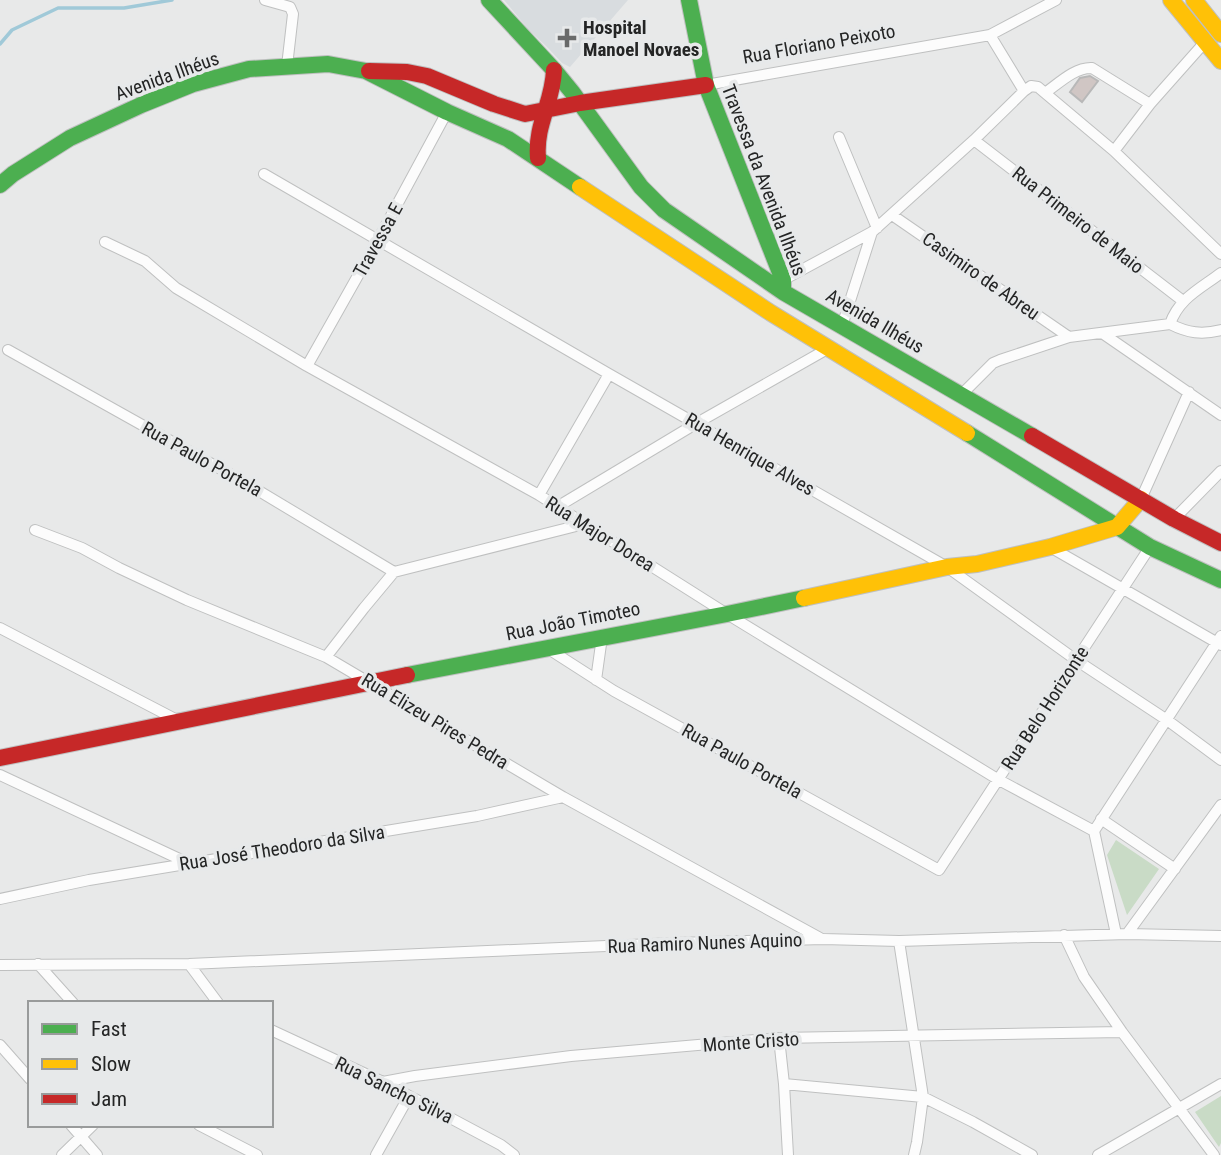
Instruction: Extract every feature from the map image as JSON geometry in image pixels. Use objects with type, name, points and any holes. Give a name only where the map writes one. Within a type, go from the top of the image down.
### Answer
[{"type":"main road","points":[[489,0],[554,70],[580,103]]},
{"type":"main road","name":"Travessa da Avenida Ilhéus","points":[[689,0],[706,85],[783,286]]},
{"type":"main road","points":[[1171,0],[1221,61]]},
{"type":"main road","points":[[1194,0],[1221,34]]},
{"type":"main road","name":"Avenida Ilhéus","points":[[0,185],[71,138],[141,105],[193,84],[249,69],[328,64],[366,71],[407,72],[427,76],[525,114],[580,103],[641,187],[664,211],[842,326],[1174,519],[1221,543]]},
{"type":"main road","points":[[538,158],[537,134],[550,101],[554,70]]},
{"type":"main road","name":"Avenida Ilhéus","points":[[366,71],[508,139],[771,313],[1150,547],[1221,580]]},
{"type":"main road","name":"Rua Floriano Peixoto","points":[[580,103],[706,85]]},
{"type":"main road","points":[[1117,527],[1141,499]]},
{"type":"main road","name":"Rua João Timoteo","points":[[0,758],[368,682],[727,614],[947,567],[977,564],[1050,547],[1117,527]]},
{"type":"street","points":[[265,0],[292,9],[287,66]]},
{"type":"street","name":"Rua Floriano Peixoto","points":[[706,85],[990,35],[1056,0]]},
{"type":"street","points":[[990,35],[1024,91]]},
{"type":"street","points":[[1114,151],[1150,104],[1205,42]]},
{"type":"street","points":[[1045,93],[1079,71],[1091,68],[1150,104]]},
{"type":"street","points":[[783,286],[874,230],[1031,86],[1045,93],[1114,151],[1221,254]]},
{"type":"street","name":"Travessa E","points":[[307,366],[447,112]]},
{"type":"street","points":[[839,137],[874,230],[842,326]]},
{"type":"street","name":"Rua Primeiro de Maio","points":[[974,140],[1183,301]]},
{"type":"street","name":"Rua Henrique Alves","points":[[264,174],[947,567],[1221,760]]},
{"type":"street","name":"Casimiro de Abreu","points":[[892,215],[1069,337]]},
{"type":"street","name":"Rua Major Dorea","points":[[105,242],[136,255],[152,265],[176,288],[307,366],[539,495],[727,614],[999,780],[1094,831]]},
{"type":"street","points":[[1170,324],[1174,312],[1183,301],[1221,273]]},
{"type":"street","points":[[961,395],[993,363],[1069,337],[1170,324],[1194,334],[1221,330]]},
{"type":"street","points":[[1102,333],[1221,415]]},
{"type":"street","points":[[558,507],[697,423],[829,348]]},
{"type":"street","name":"Rua Paulo Portela","points":[[8,350],[244,482],[394,572]]},
{"type":"street","points":[[539,495],[609,374]]},
{"type":"street","points":[[1141,499],[1189,393]]},
{"type":"street","points":[[1174,519],[1221,471]]},
{"type":"street","points":[[326,657],[394,572],[584,524]]},
{"type":"street","name":"Rua Elizeu Pires Pedra","points":[[35,530],[82,548],[187,600],[326,657],[563,797],[823,939]]},
{"type":"street","points":[[1050,547],[1220,641],[1094,831],[1121,934]]},
{"type":"street","name":"Rua Belo Horizonte","points":[[939,870],[1150,547]]},
{"type":"street","points":[[0,628],[179,721]]},
{"type":"street","points":[[596,680],[602,636]]},
{"type":"street","name":"Rua Paulo Portela","points":[[547,648],[596,680],[939,870]]},
{"type":"street","points":[[0,775],[188,863]]},
{"type":"street","name":"Rua José Theodoro da Silva","points":[[0,899],[188,863],[477,816],[563,797]]},
{"type":"street","points":[[1121,934],[1175,869],[1221,805]]},
{"type":"street","points":[[1101,820],[1175,869]]},
{"type":"street","name":"Rua Ramiro Nunes Aquino","points":[[0,965],[189,964],[823,939],[899,941],[1121,934],[1221,936]]},
{"type":"street","points":[[1064,935],[1084,977],[1214,1155]]},
{"type":"street","points":[[899,941],[923,1097],[914,1155]]},
{"type":"street","points":[[38,964],[71,1001]]},
{"type":"street","points":[[189,964],[217,1001]]},
{"type":"street","name":"Rua Sancho Silva","points":[[273,1031],[383,1082],[501,1145],[514,1155]]},
{"type":"street","name":"Monte Cristo","points":[[383,1082],[571,1056],[779,1038],[1122,1032]]},
{"type":"street","points":[[779,1038],[788,1155]]},
{"type":"street","points":[[0,1045],[28,1077]]},
{"type":"street","points":[[784,1084],[923,1097],[1032,1155]]},
{"type":"street","points":[[1098,1155],[1221,1084]]},
{"type":"street","points":[[376,1155],[409,1096]]},
{"type":"street","points":[[73,1127],[97,1155]]},
{"type":"street","points":[[62,1155],[91,1127]]},
{"type":"street","points":[[203,1127],[257,1155]]},
{"type":"shaded area","name":"Hospital Manoel Novaes","points":[[504,0],[628,0],[570,67],[562,63],[528,29]]},
{"type":"green space","points":[[1116,840],[1159,869],[1127,915],[1107,855]]},
{"type":"green space","points":[[1221,1096],[1221,1143],[1219,1147],[1195,1112]]},
{"type":"building","points":[[1090,76],[1098,81],[1082,102],[1070,92],[1080,78]]},
{"type":"waterway","points":[[0,44],[12,30],[58,8],[124,8],[172,0]]},
{"type":"traffic: fast","points":[[489,0],[554,70],[641,187],[664,210],[783,292],[1032,436]]},
{"type":"traffic: fast","points":[[689,0],[706,85],[783,280],[783,292]]},
{"type":"traffic: fast","points":[[0,185],[70,138],[193,84],[249,69],[328,64],[366,71],[508,139],[580,187]]},
{"type":"traffic: fast","points":[[967,433],[1150,547],[1221,580]]},
{"type":"traffic: fast","points":[[407,675],[804,598]]},
{"type":"traffic: slow","points":[[1171,0],[1221,61]]},
{"type":"traffic: slow","points":[[1194,0],[1221,34]]},
{"type":"traffic: slow","points":[[580,187],[771,313],[967,433]]},
{"type":"traffic: slow","points":[[804,598],[1050,547],[1117,527],[1141,499]]},
{"type":"traffic: jam","points":[[538,158],[539,135],[551,93],[554,70]]},
{"type":"traffic: jam","points":[[369,71],[407,72],[427,76],[525,114],[580,103],[706,85]]},
{"type":"traffic: jam","points":[[1032,436],[1174,519],[1221,543]]},
{"type":"traffic: jam","points":[[0,758],[407,675]]},
{"type":"place","name":"Hospital Manoel Novaes","points":[[567,38]]}]
